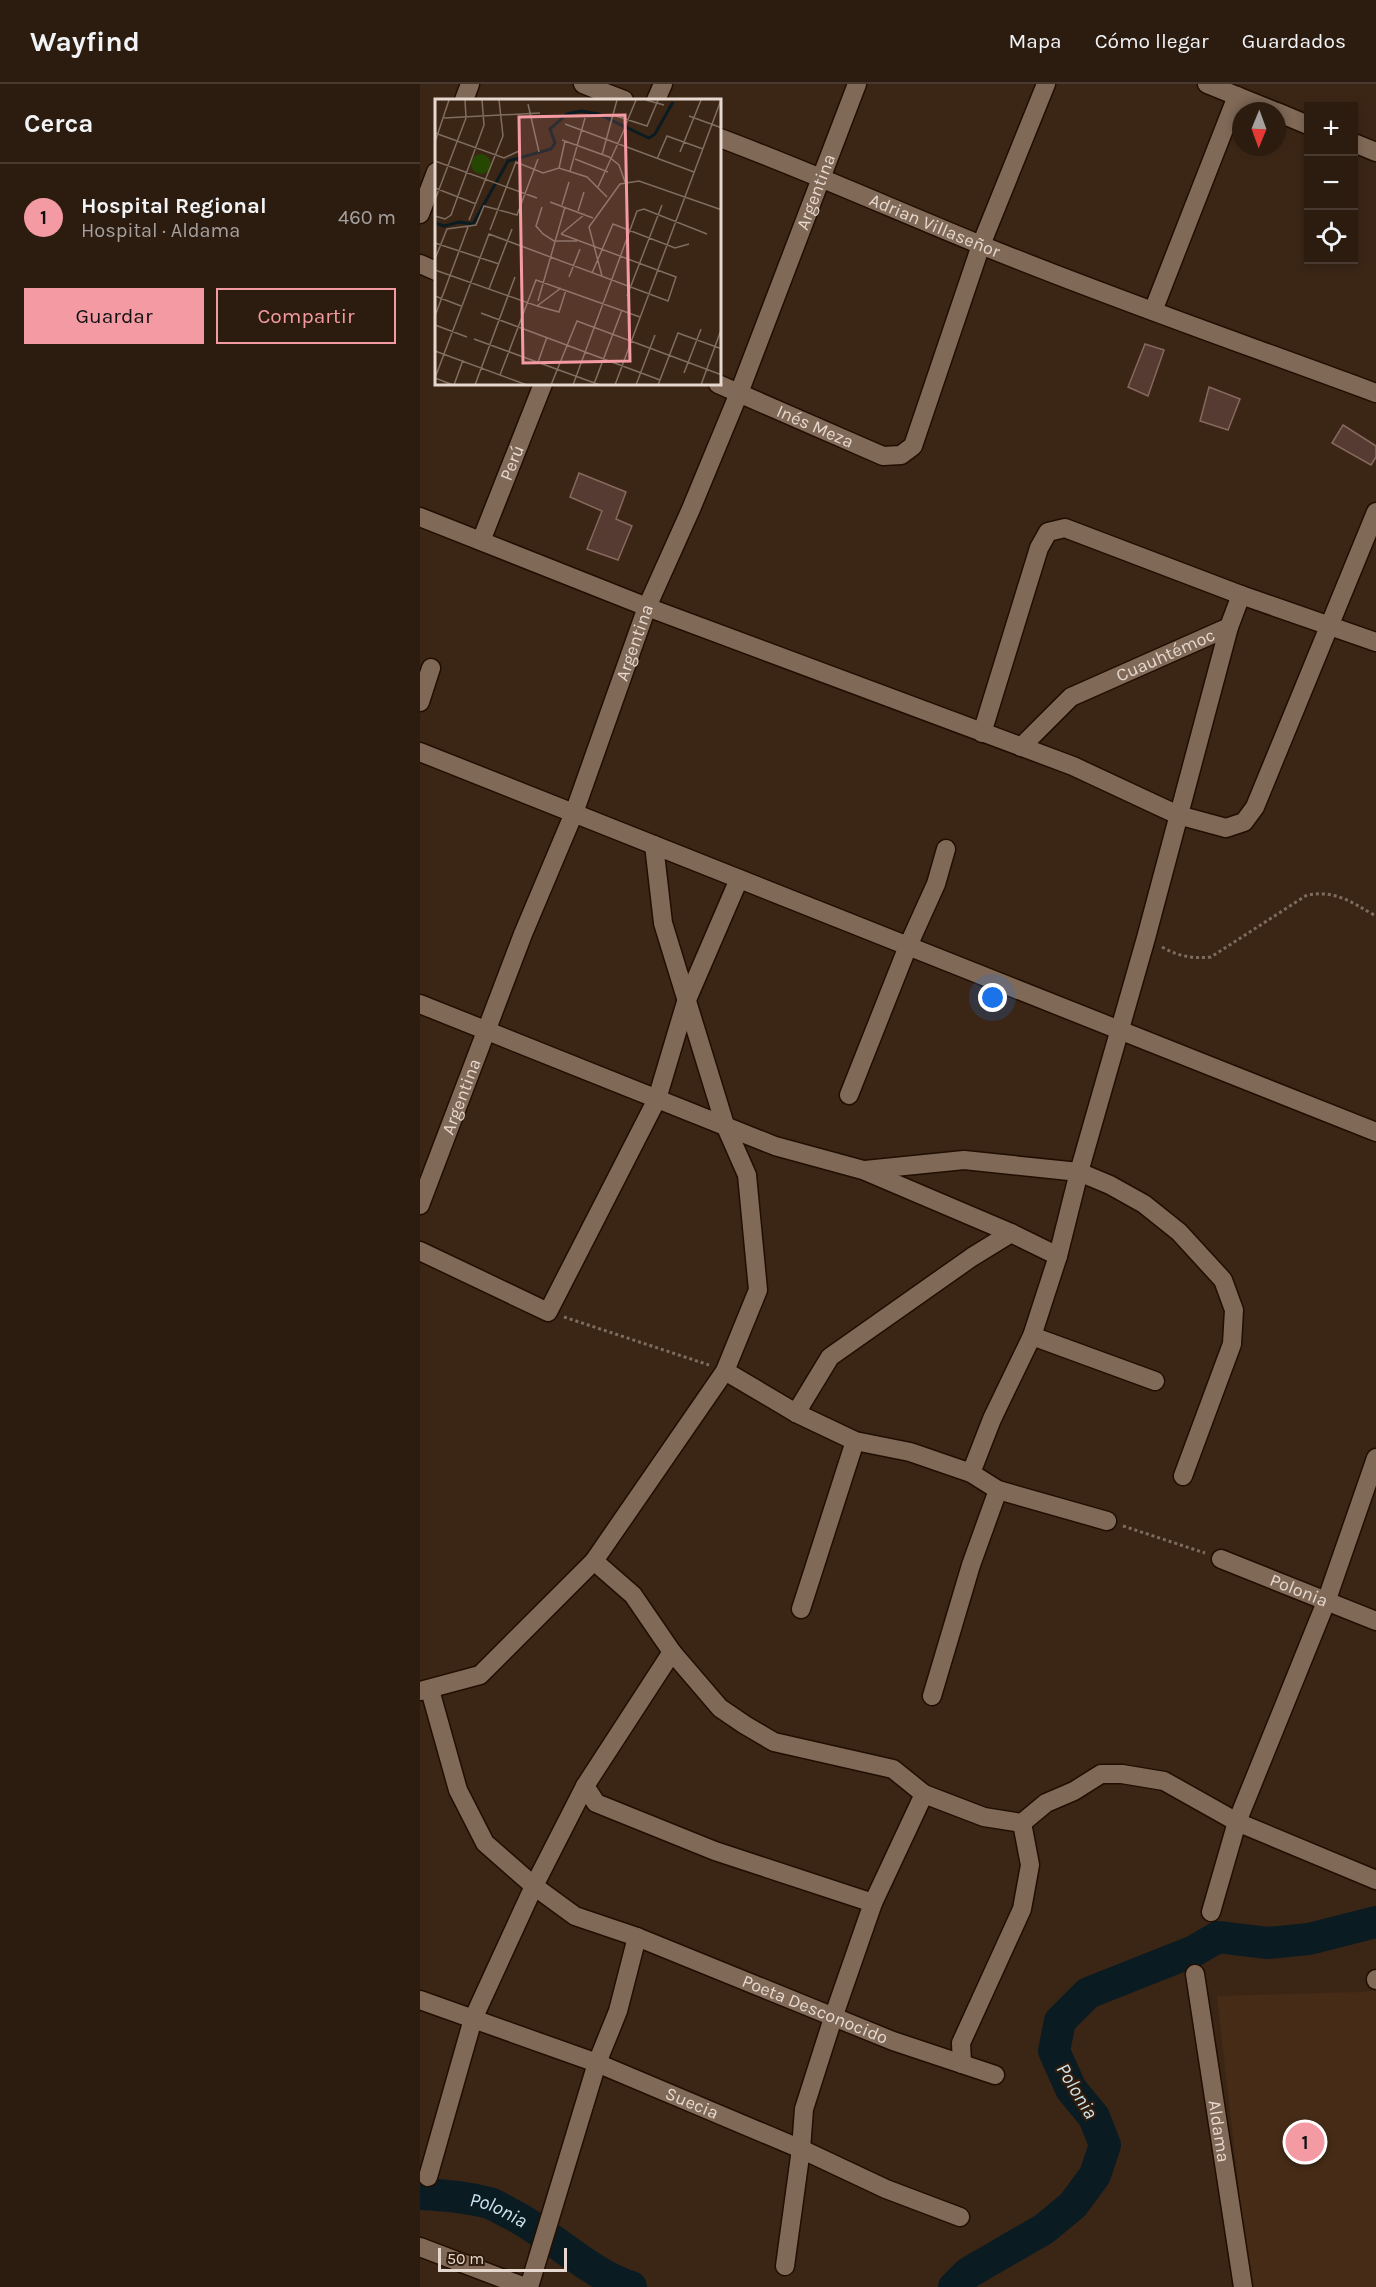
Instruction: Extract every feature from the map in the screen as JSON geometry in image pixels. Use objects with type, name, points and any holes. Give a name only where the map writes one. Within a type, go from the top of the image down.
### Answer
[{"type":"street","points":[[464,99],[470,84]]},
{"type":"street","points":[[583,84],[621,99]]},
{"type":"street","points":[[656,99],[663,84]]},
{"type":"street","name":"Argentina","points":[[420,1205],[523,934],[574,813],[647,607],[739,393],[857,84]]},
{"type":"street","points":[[981,245],[1046,84]]},
{"type":"street","points":[[1207,84],[1252,102]]},
{"type":"street","points":[[1153,311],[1237,96]]},
{"type":"street","points":[[1286,116],[1304,123]]},
{"type":"street","name":"Adrian Villaseñor","points":[[722,139],[822,177],[981,245],[1376,393]]},
{"type":"street","points":[[1358,145],[1376,152]]},
{"type":"street","points":[[420,214],[435,175]]},
{"type":"street","name":"Inés Meza","points":[[722,386],[883,456],[901,455],[913,446],[981,245]]},
{"type":"street","points":[[420,264],[435,271]]},
{"type":"street","name":"Perú","points":[[481,541],[542,386]]},
{"type":"street","points":[[420,517],[647,607],[1073,766],[1178,815],[1227,828],[1244,822],[1255,807],[1376,512]]},
{"type":"street","points":[[982,733],[1039,548],[1048,532],[1065,528],[1241,595],[1376,642]]},
{"type":"street","name":"Cuauhtémoc","points":[[1021,747],[1071,697],[1229,627],[1241,595]]},
{"type":"street","points":[[971,1473],[992,1419],[1032,1336],[1058,1256],[1229,627]]},
{"type":"street","points":[[420,702],[431,668]]},
{"type":"street","points":[[420,752],[1376,1132]]},
{"type":"street","points":[[425,1690],[480,1675],[594,1561],[725,1371],[758,1290],[747,1175],[725,1125],[663,923],[654,845]]},
{"type":"street","points":[[849,1095],[908,946],[936,884],[946,849]]},
{"type":"street","points":[[420,1251],[548,1312],[657,1099],[686,1002],[739,879]]},
{"type":"street","points":[[420,1004],[775,1146],[863,1170],[1011,1233],[1058,1256]]},
{"type":"street","points":[[863,1170],[963,1160],[1079,1173],[1110,1185],[1144,1204],[1179,1232],[1223,1280],[1234,1310],[1232,1344],[1183,1476]]},
{"type":"street","points":[[796,1413],[830,1357],[972,1257],[1011,1233]]},
{"type":"street","points":[[1032,1336],[1155,1381]]},
{"type":"street","points":[[725,1371],[796,1413],[855,1441],[910,1452],[971,1473],[998,1490],[1107,1521]]},
{"type":"street","points":[[801,1609],[855,1441]]},
{"type":"street","points":[[1211,1912],[1237,1822],[1326,1602],[1376,1458]]},
{"type":"street","points":[[932,1696],[971,1565],[998,1490]]},
{"type":"street","name":"Polonia","points":[[1221,1559],[1376,1621]]},
{"type":"street","points":[[594,1561],[633,1595],[672,1652],[720,1708],[774,1742],[893,1769],[924,1794],[984,1817],[1022,1823],[1046,1803],[1074,1791],[1101,1774],[1122,1774],[1164,1781],[1237,1822],[1376,1880]]},
{"type":"street","points":[[428,2177],[473,2019],[534,1886],[585,1786],[672,1652]]},
{"type":"street","name":"Poeta Desconocido","points":[[425,1690],[458,1790],[485,1843],[534,1886],[576,1916],[637,1937],[893,2041],[995,2075]]},
{"type":"street","points":[[585,1786],[596,1803],[715,1851],[873,1904]]},
{"type":"street","points":[[785,2266],[801,2149],[804,2109],[873,1904],[924,1794]]},
{"type":"street","points":[[962,2064],[961,2043],[1022,1910],[1030,1865],[1022,1823]]},
{"type":"street","points":[[529,2287],[597,2063],[618,2011],[637,1937]]},
{"type":"street","name":"Aldama","points":[[1195,1974],[1243,2287]]},
{"type":"street","name":"Suecia","points":[[420,2000],[597,2063],[801,2149],[886,2189],[960,2217]]},
{"type":"street","points":[[420,2247],[525,2287]]},
{"type":"path","points":[[1146,938],[1172,952],[1192,959],[1211,957],[1307,895],[1322,892],[1336,895],[1376,916]]},
{"type":"path","points":[[548,1312],[725,1371]]},
{"type":"path","points":[[1107,1521],[1221,1559]]},
{"type":"shaded area","points":[[1376,1989],[1376,2287],[1250,2287],[1217,1996],[1367,1992]]},
{"type":"building","points":[[1145,344],[1164,350],[1148,396],[1128,387]]},
{"type":"building","points":[[1209,387],[1240,399],[1228,430],[1200,421]]},
{"type":"building","points":[[1343,425],[1376,446],[1376,457],[1371,465],[1332,443]]},
{"type":"building","points":[[579,473],[626,492],[616,519],[632,526],[618,560],[587,549],[602,511],[570,497]]},
{"type":"waterway","name":"Polonia","points":[[954,2287],[968,2273],[1044,2229],[1073,2205],[1095,2175],[1105,2145],[1094,2117],[1071,2089],[1054,2051],[1060,2021],[1088,1993],[1194,1951],[1218,1937],[1268,1943],[1309,1939],[1376,1922]]},
{"type":"waterway","name":"Polonia","points":[[420,2194],[463,2198],[494,2205],[540,2231],[599,2272],[631,2287]]},
{"type":"place","name":"Hospital Regional","points":[[1305,2142]]}]
